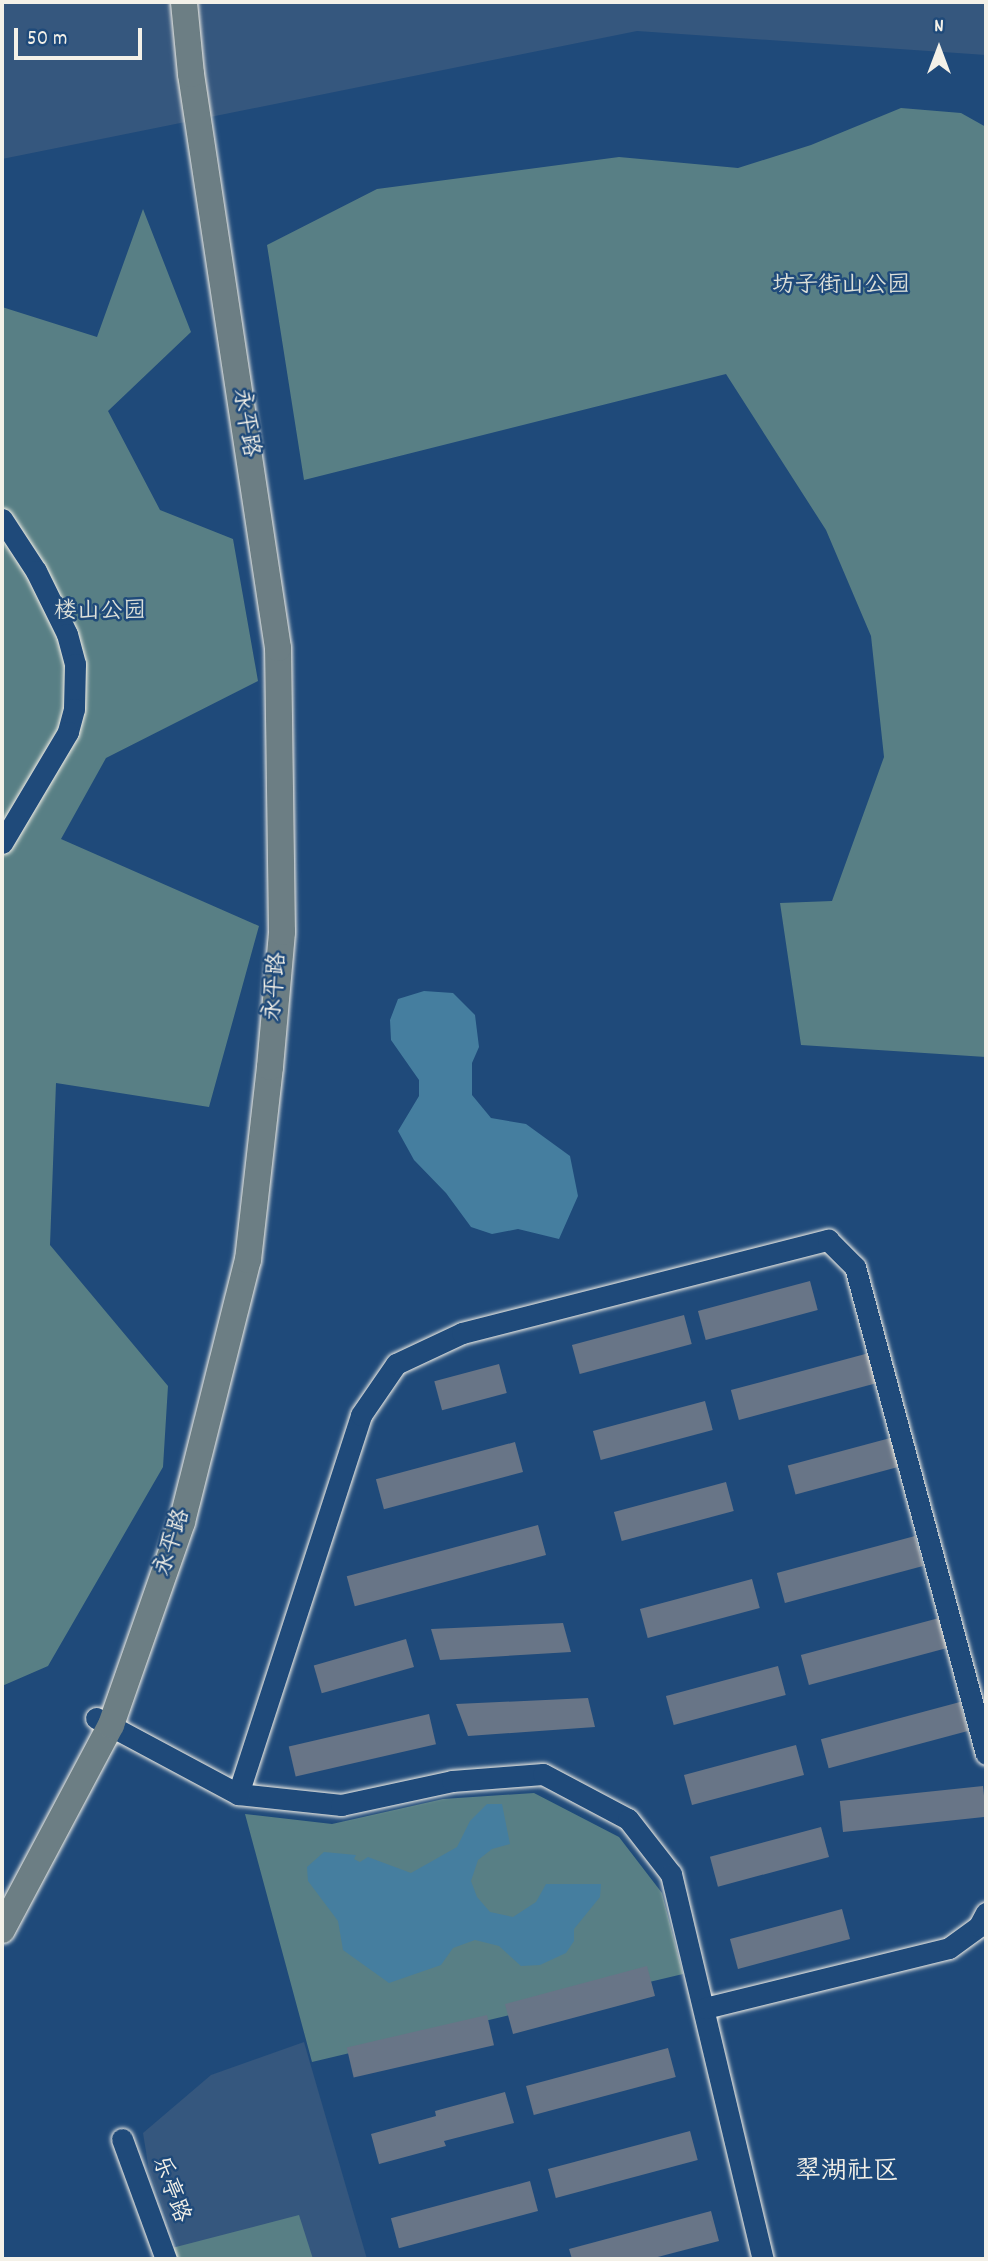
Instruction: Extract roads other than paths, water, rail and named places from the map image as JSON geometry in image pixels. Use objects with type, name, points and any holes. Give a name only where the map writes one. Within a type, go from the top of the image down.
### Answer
[{"type":"main road","name":"永平路","points":[[2,1904],[104,1722],[168,1518],[233,1258],[267,932],[260,620],[177,76],[169,2]]},
{"type":"main road","name":"永平路","points":[[2,1930],[104,1722],[182,1522],[248,1260],[282,932],[278,648],[191,74],[184,2]]},
{"type":"street","points":[[2,519],[36,571],[67,634],[75,664],[74,709],[68,732],[2,842]]},
{"type":"street","points":[[238,1794],[361,1415],[396,1364],[462,1333],[828,1240],[855,1267],[986,1754]]},
{"type":"street","points":[[104,1722],[238,1794],[341,1805],[452,1781],[542,1774],[628,1819],[671,1874],[763,2259]]},
{"type":"street","points":[[705,2008],[949,1948],[979,1926],[986,1913]]},
{"type":"street","name":"乐亭路","points":[[122,2138],[166,2259]]},
{"type":"district","name":"翠湖社区","points":[[847,2173]]},
{"type":"park label","name":"坊子街山公园","points":[[841,287]]},
{"type":"park label","name":"楼山公园","points":[[100,613]]}]
